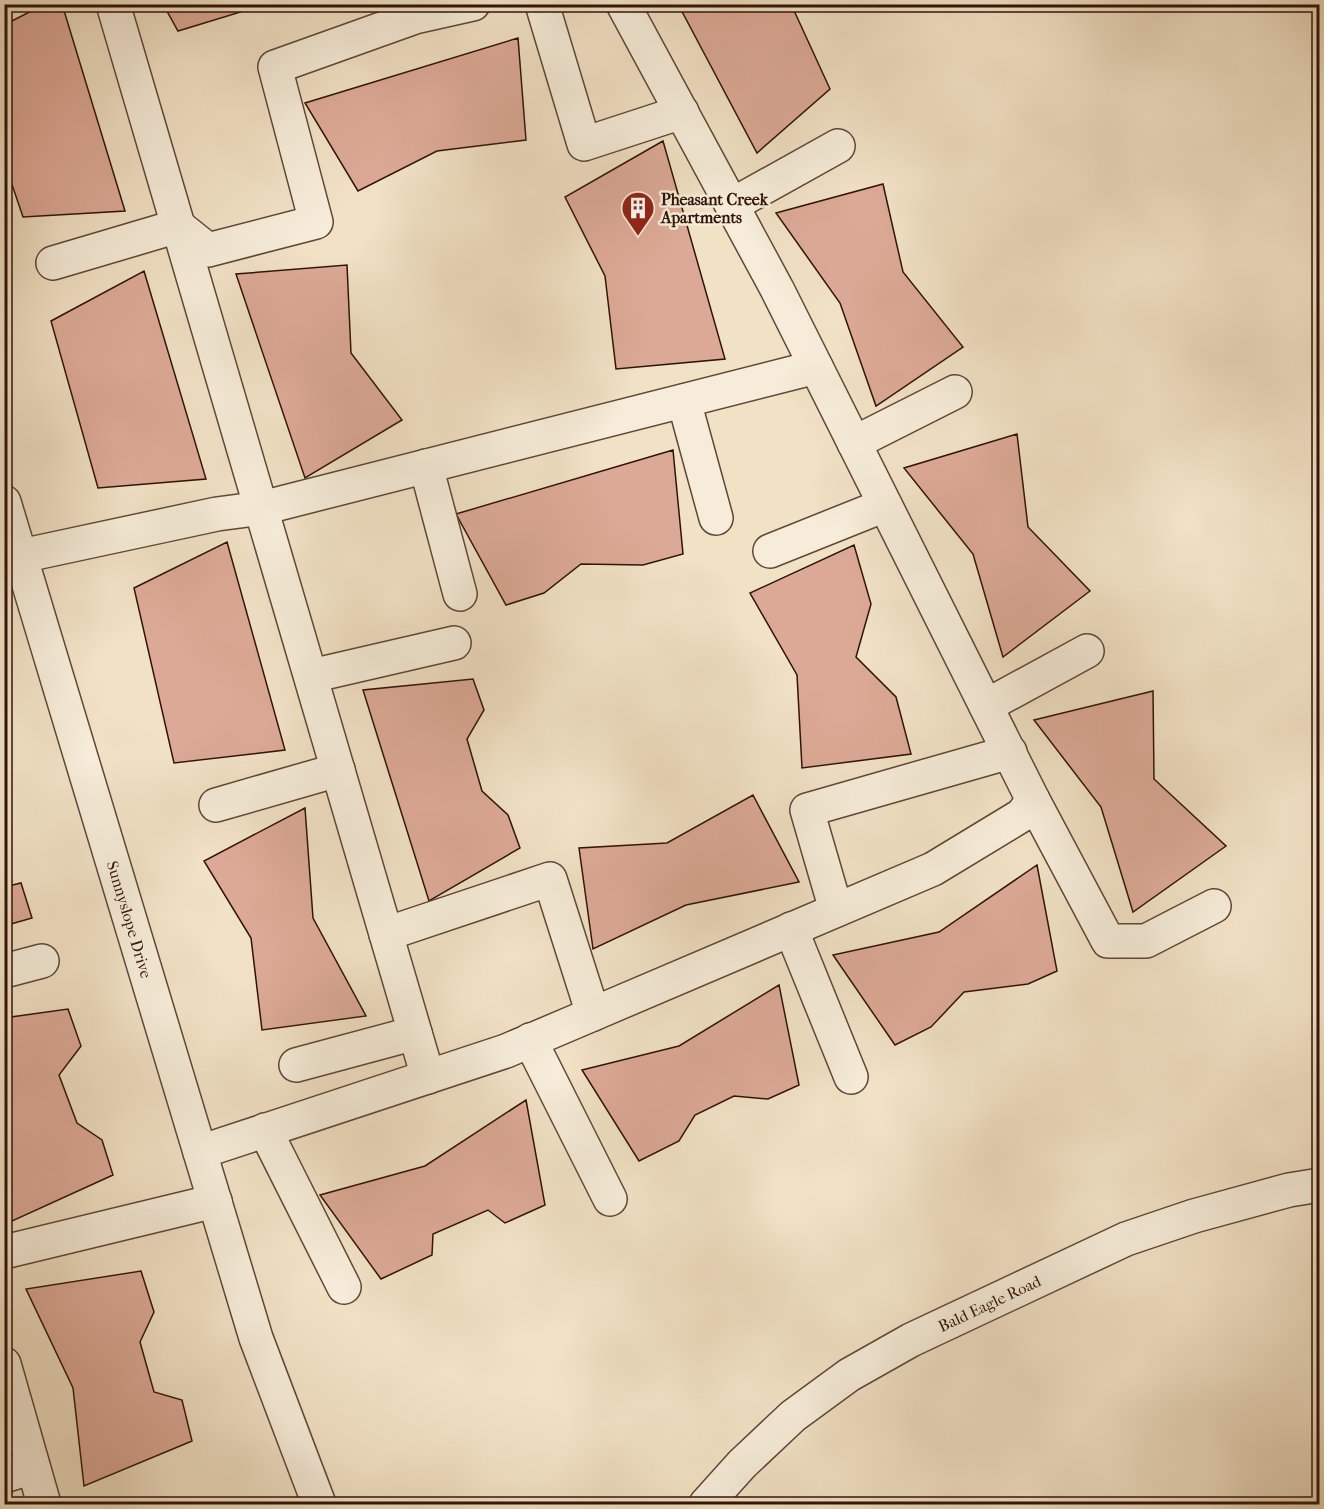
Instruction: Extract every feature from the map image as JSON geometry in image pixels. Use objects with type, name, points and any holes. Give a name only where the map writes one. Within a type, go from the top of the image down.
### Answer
[{"type":"street","points":[[113,4],[428,1077]]},
{"type":"street","points":[[178,226],[208,250],[316,222],[275,67],[413,11],[473,4]]},
{"type":"street","points":[[542,4],[584,144],[682,112]]},
{"type":"street","points":[[623,4],[777,289],[1033,800],[1107,941],[1146,941],[1214,906]]},
{"type":"street","points":[[732,205],[838,146]]},
{"type":"street","points":[[52,263],[178,226]]},
{"type":"street","points":[[21,556],[217,514],[262,508],[816,367]]},
{"type":"street","points":[[854,443],[955,392]]},
{"type":"street","points":[[684,401],[716,519]]},
{"type":"street","points":[[426,466],[460,594]]},
{"type":"street","name":"Sunnyslope Drive","points":[[4,502],[256,1338],[319,1504]]},
{"type":"street","points":[[770,551],[885,505]]},
{"type":"street","points":[[311,676],[454,643]]},
{"type":"street","points":[[986,706],[1087,651]]},
{"type":"street","points":[[836,910],[807,810],[1010,753]]},
{"type":"street","points":[[216,806],[338,770]]},
{"type":"street","points":[[200,1152],[506,1051],[933,869],[1022,815],[1033,800]]},
{"type":"street","points":[[386,934],[550,879],[592,1014]]},
{"type":"street","points":[[791,929],[851,1077]]},
{"type":"street","points":[[4,970],[42,961]]},
{"type":"street","points":[[296,1065],[415,1032]]},
{"type":"street","points":[[530,1040],[610,1200]]},
{"type":"street","points":[[265,1130],[344,1287]]},
{"type":"street","name":"Bald Eagle Road","points":[[706,1504],[742,1464],[793,1416],[849,1375],[910,1340],[1126,1239],[1194,1216],[1289,1190],[1320,1185]]},
{"type":"street","points":[[4,1252],[214,1201]]},
{"type":"street","points":[[4,1364],[19,1472],[44,1504]]},
{"type":"building","points":[[45,4],[62,4],[125,211],[23,217],[4,161],[4,25]]},
{"type":"building","points":[[163,4],[267,4],[178,31]]},
{"type":"building","name":"Pheasant Creek Apartments","points":[[678,4],[791,4],[830,89],[757,153]]},
{"type":"building","points":[[518,38],[526,140],[437,151],[358,191],[305,103]]},
{"type":"building","name":"Pheasant Creek Apartments","points":[[663,141],[725,359],[616,369],[605,276],[565,197]]},
{"type":"building","name":"Pheasant Creek Apartments","points":[[883,184],[903,272],[963,347],[876,406],[840,303],[776,213]]},
{"type":"building","points":[[347,265],[351,353],[402,420],[305,478],[236,274]]},
{"type":"building","points":[[144,271],[206,479],[98,488],[51,321]]},
{"type":"building","points":[[1017,434],[1028,527],[1090,591],[1003,657],[973,554],[904,468]]},
{"type":"building","points":[[673,450],[683,554],[643,565],[581,564],[544,593],[506,605],[456,514]]},
{"type":"building","points":[[227,542],[285,750],[174,763],[134,588]]},
{"type":"building","points":[[854,545],[871,604],[856,657],[896,697],[911,754],[802,768],[797,675],[750,593]]},
{"type":"building","points":[[473,679],[484,710],[467,739],[482,791],[508,815],[520,848],[429,901],[363,690]]},
{"type":"building","points":[[1153,691],[1154,779],[1226,846],[1133,912],[1101,807],[1034,720]]},
{"type":"building","points":[[753,795],[799,882],[686,905],[593,949],[579,848],[667,843]]},
{"type":"building","points":[[305,808],[313,918],[366,1016],[262,1030],[251,938],[204,861]]},
{"type":"building","points":[[1037,865],[1057,971],[1028,984],[964,992],[931,1027],[895,1045],[833,955],[939,932]]},
{"type":"building","points":[[21,883],[32,918],[4,926],[4,887]]},
{"type":"building","points":[[779,985],[799,1085],[768,1099],[734,1096],[695,1115],[679,1141],[639,1161],[582,1070],[679,1046]]},
{"type":"building","points":[[68,1009],[81,1046],[59,1075],[77,1123],[102,1140],[113,1175],[10,1222],[4,1181],[4,1018]]},
{"type":"building","points":[[526,1100],[545,1205],[505,1223],[488,1210],[433,1234],[432,1255],[381,1279],[320,1195],[425,1166]]},
{"type":"building","points":[[141,1271],[154,1312],[140,1342],[154,1392],[182,1400],[192,1441],[84,1486],[73,1388],[26,1289]]},
{"type":"place","name":"Pheasant Creek Apartments","points":[[638,237]]}]
